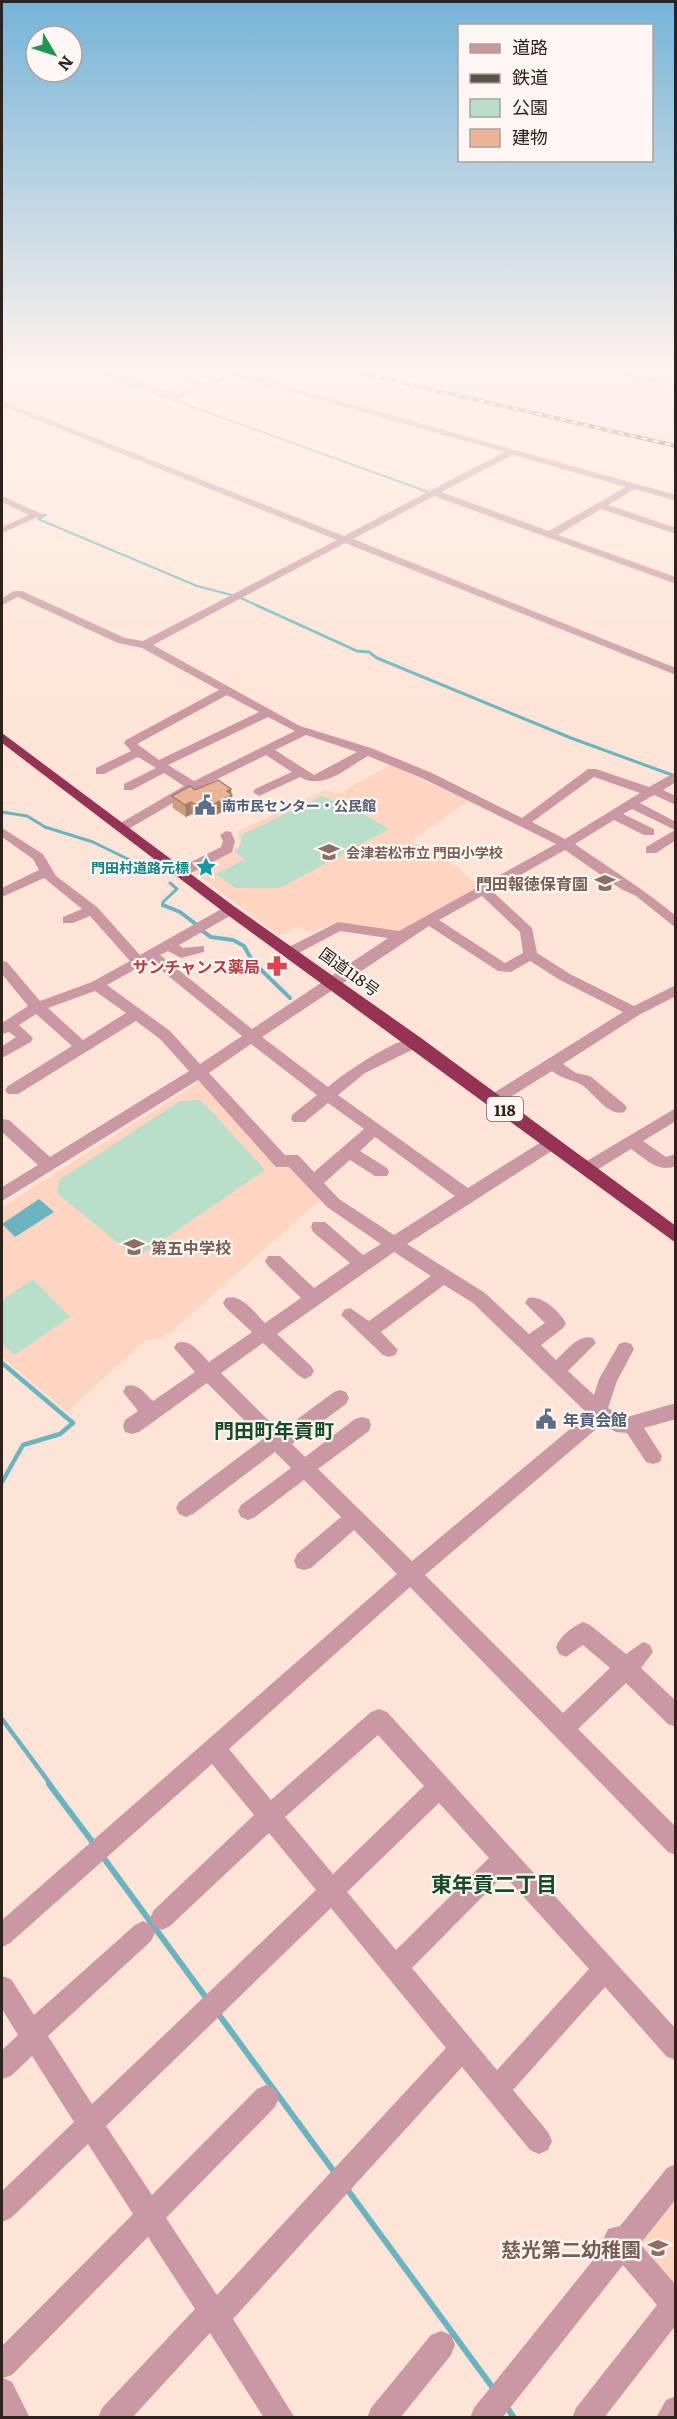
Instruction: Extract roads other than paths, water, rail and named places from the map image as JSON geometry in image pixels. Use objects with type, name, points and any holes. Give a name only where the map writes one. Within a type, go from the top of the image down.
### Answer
[{"type":"highway","name":"国道118号","points":[[2,737],[180,873],[415,1042],[675,1236]]},
{"type":"street","points":[[208,486],[675,672]]},
{"type":"street","points":[[145,645],[447,486]]},
{"type":"street","points":[[550,535],[634,486],[675,498]]},
{"type":"street","points":[[434,493],[675,581]]},
{"type":"street","points":[[2,499],[37,515],[2,530]]},
{"type":"street","points":[[602,506],[675,531]]},
{"type":"street","points":[[2,602],[18,593],[122,640],[145,645],[226,691],[305,731],[367,751],[428,776],[566,844],[626,886],[641,893],[675,924]]},
{"type":"street","points":[[193,786],[139,752],[130,743],[226,691]]},
{"type":"street","points":[[128,787],[163,766],[267,713]]},
{"type":"street","points":[[121,828],[193,786],[305,731]]},
{"type":"street","points":[[267,750],[312,779],[322,778],[367,751]]},
{"type":"street","points":[[100,771],[139,752]]},
{"type":"street","points":[[259,792],[301,772]]},
{"type":"street","points":[[523,823],[592,772],[652,791],[675,801]]},
{"type":"street","points":[[2,1196],[198,1073],[401,936],[566,844],[675,776]]},
{"type":"street","points":[[632,804],[675,827]]},
{"type":"street","points":[[615,814],[649,832]]},
{"type":"street","points":[[2,832],[38,857],[51,879],[92,910],[145,958],[468,1197]]},
{"type":"street","points":[[651,850],[675,834]]},
{"type":"street","points":[[180,873],[227,849],[230,841],[226,835]]},
{"type":"street","points":[[2,893],[46,871]]},
{"type":"street","points":[[484,891],[527,931],[530,955]]},
{"type":"street","points":[[68,920],[92,910]]},
{"type":"street","points":[[2,1053],[26,1038],[5,1026],[37,1007],[97,985],[230,910]]},
{"type":"street","points":[[429,920],[503,968],[506,969],[530,955]]},
{"type":"street","points":[[290,952],[338,926],[401,936]]},
{"type":"street","points":[[170,945],[181,953],[200,949]]},
{"type":"street","points":[[530,955],[565,977],[634,1012]]},
{"type":"street","points":[[2,966],[37,1007],[82,1047]]},
{"type":"street","points":[[97,985],[165,1035],[282,1162],[292,1159],[333,1203],[480,1298],[598,1411],[623,1425],[675,1411]]},
{"type":"street","points":[[494,1100],[634,1012],[675,990]]},
{"type":"street","points":[[13,1090],[137,1013]]},
{"type":"street","points":[[299,1118],[360,1069],[415,1042]]},
{"type":"street","points":[[552,1063],[571,1077],[585,1080],[619,1108]]},
{"type":"street","points":[[586,1169],[675,1113]]},
{"type":"street","points":[[3,1124],[49,1166]]},
{"type":"street","points":[[314,1182],[375,1128]]},
{"type":"street","points":[[631,1141],[664,1164],[675,1160]]},
{"type":"street","points":[[132,1426],[362,1264],[552,1143]]},
{"type":"street","points":[[348,1152],[381,1172]]},
{"type":"street","points":[[319,1227],[362,1264]]},
{"type":"street","points":[[274,1261],[313,1298]]},
{"type":"street","points":[[368,1330],[445,1275]]},
{"type":"street","points":[[232,1303],[304,1371]]},
{"type":"street","points":[[528,1345],[557,1323],[534,1303]]},
{"type":"street","points":[[350,1315],[389,1350]]},
{"type":"street","points":[[556,1371],[587,1343]]},
{"type":"street","points":[[183,1348],[411,1574],[675,1842]]},
{"type":"street","points":[[2,1935],[598,1411],[608,1379],[625,1349]]},
{"type":"street","points":[[132,1392],[151,1412]]},
{"type":"street","points":[[186,1508],[340,1398]]},
{"type":"street","points":[[631,1424],[653,1456]]},
{"type":"street","points":[[248,1511],[362,1425]]},
{"type":"street","points":[[304,1561],[354,1518]]},
{"type":"street","points":[[566,1647],[583,1632],[626,1668],[675,1716]]},
{"type":"street","points":[[562,1729],[643,1652]]},
{"type":"street","points":[[162,1918],[271,1815],[379,1720],[675,2048]]},
{"type":"street","points":[[215,1750],[539,2141]]},
{"type":"street","points":[[2,2209],[439,1787]]},
{"type":"street","points":[[396,1967],[504,1859]]},
{"type":"street","points":[[2,2067],[143,1934]]},
{"type":"street","points":[[497,2089],[605,1969]]},
{"type":"street","points":[[2,1988],[281,2418]]},
{"type":"street","points":[[112,2418],[214,2314],[462,2048]]},
{"type":"street","points":[[2,2365],[266,2098]]},
{"type":"street","points":[[487,2413],[619,2241],[675,2177]]},
{"type":"street","points":[[586,2418],[675,2306],[619,2241]]},
{"type":"street","points":[[381,2418],[441,2345]]},
{"type":"street","points":[[2,2392],[16,2418]]},
{"type":"street","points":[[670,2418],[675,2410]]},
{"type":"water","points":[[39,1199],[54,1212],[15,1237],[2,1224]]},
{"type":"waterway","points":[[411,486],[431,493]]},
{"type":"waterway","points":[[38,516],[46,515],[38,519],[197,586],[239,597],[260,607]]},
{"type":"waterway","points":[[256,605],[357,651],[369,652],[377,658],[571,738],[675,776]]},
{"type":"waterway","points":[[2,812],[27,816],[45,827],[93,842],[148,869]]},
{"type":"waterway","points":[[163,905],[163,902],[177,889],[170,883]]},
{"type":"waterway","points":[[163,905],[180,912],[197,925]]},
{"type":"waterway","points":[[201,930],[211,937],[233,940],[244,946],[253,962],[290,998]]},
{"type":"waterway","points":[[2,1363],[73,1423],[60,1434],[23,1445],[2,1482]]},
{"type":"waterway","points":[[2,1719],[51,1785]]},
{"type":"waterway","points":[[49,1784],[94,1844]]},
{"type":"waterway","points":[[103,1857],[207,1999]]},
{"type":"waterway","points":[[217,2012],[335,2173]]},
{"type":"waterway","points":[[347,2189],[493,2388]]},
{"type":"waterway","points":[[506,2406],[514,2418]]},
{"type":"place","name":"南市民センター・公民館","points":[[205,805]]},
{"type":"place","name":"会津若松市立 門田小学校","points":[[329,852]]},
{"type":"place","name":"門田村道路元標","points":[[206,867]]},
{"type":"place","name":"門田報徳保育園","points":[[605,883]]},
{"type":"place","name":"サンチャンス薬局","points":[[277,966]]},
{"type":"place","name":"第五中学校","points":[[134,1247]]},
{"type":"place","name":"年貢会館","points":[[546,1419]]},
{"type":"place","name":"慈光第二幼稚園","points":[[658,2248]]},
{"type":"district","name":"門田町年貢町","points":[[274,1429]]},
{"type":"district","name":"東年貢二丁目","points":[[494,1882]]}]
